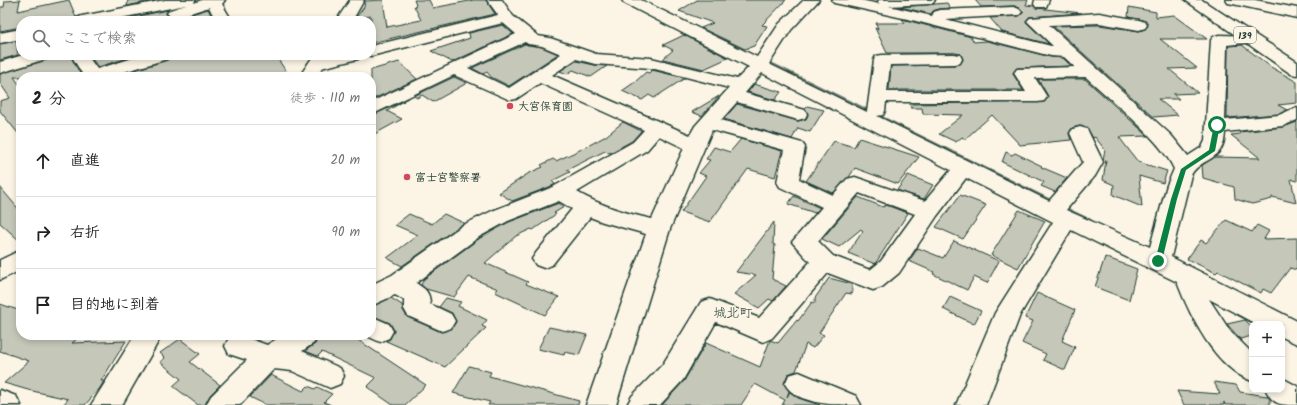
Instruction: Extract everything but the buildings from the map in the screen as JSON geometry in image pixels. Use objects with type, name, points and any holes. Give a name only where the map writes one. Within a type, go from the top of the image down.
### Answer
[{"type":"main road","points":[[347,16],[357,0]]},
{"type":"main road","points":[[494,0],[505,13],[506,18],[534,41],[544,41],[574,53],[595,59],[651,63],[738,90],[798,114]]},
{"type":"main road","points":[[629,0],[760,65],[872,111],[963,168],[1059,210],[1159,257],[1188,278],[1273,321]]},
{"type":"main road","points":[[601,405],[659,229],[702,130],[760,65],[785,27],[812,0]]},
{"type":"main road","points":[[912,6],[928,0]]},
{"type":"main road","name":"139","points":[[1192,0],[1297,70]]},
{"type":"main road","name":"139","points":[[1211,0],[1297,56]]},
{"type":"main road","points":[[1233,0],[1297,13]]},
{"type":"main road","points":[[112,16],[189,3],[215,1],[222,16]]},
{"type":"main road","points":[[845,1],[1014,12]]},
{"type":"main road","points":[[160,16],[189,3]]},
{"type":"main road","points":[[912,6],[1051,51],[1069,52]]},
{"type":"main road","points":[[376,50],[506,18]]},
{"type":"main road","points":[[1139,26],[1099,18],[1035,21],[1164,139],[1178,155],[1184,169]]},
{"type":"main road","points":[[0,38],[16,35]]},
{"type":"main road","points":[[376,107],[454,68],[526,35]]},
{"type":"main road","points":[[1159,257],[1174,199],[1184,169],[1212,151],[1217,127],[1219,40],[1250,39]]},
{"type":"main road","points":[[454,68],[510,95],[574,53]]},
{"type":"main road","points":[[872,111],[882,60],[954,59]]},
{"type":"main road","points":[[0,68],[25,60]]},
{"type":"main road","points":[[81,60],[89,72]]},
{"type":"main road","points":[[105,72],[145,60]]},
{"type":"main road","points":[[316,65],[334,60]]},
{"type":"main road","points":[[872,111],[1038,97],[1023,73],[1092,72]]},
{"type":"main road","points":[[538,76],[695,145]]},
{"type":"main road","points":[[1217,127],[1284,120],[1297,113]]},
{"type":"main road","points":[[709,123],[795,147],[788,182],[837,205]]},
{"type":"main road","points":[[376,294],[397,284],[471,230],[500,216],[561,192],[640,146],[656,128]]},
{"type":"main road","points":[[971,405],[1008,313],[1059,210],[1093,162],[1080,133]]},
{"type":"main road","points":[[929,211],[856,184],[804,242],[824,262],[873,281],[890,267],[929,211],[963,168]]},
{"type":"main road","points":[[561,192],[586,207],[611,217],[659,229]]},
{"type":"main road","points":[[544,259],[586,207]]},
{"type":"main road","points":[[0,271],[16,262]]},
{"type":"main road","points":[[642,405],[673,372],[710,309],[763,331],[824,262]]},
{"type":"main road","points":[[1188,278],[1198,307],[1210,327],[1236,357],[1249,367]]},
{"type":"main road","points":[[397,284],[417,296],[417,309],[442,321]]},
{"type":"main road","points":[[1285,327],[1297,333]]},
{"type":"main road","points":[[106,405],[146,340]]},
{"type":"main road","points":[[228,403],[269,357],[297,340]]},
{"type":"main road","points":[[239,346],[269,357],[296,360],[330,376]]},
{"type":"main road","points":[[800,384],[846,405]]},
{"type":"main road","points":[[1284,393],[1297,402]]},
{"type":"main road","points":[[0,403],[6,405]]},
{"type":"waterway","points":[[773,65],[857,106]]},
{"type":"waterway","points":[[855,105],[1054,203]]},
{"type":"waterway","points":[[1061,207],[1090,221]]},
{"type":"place","name":"大宮保育園","points":[[510,106]]},
{"type":"place","name":"富士宮警察署","points":[[407,177]]},
{"type":"district","name":"城北町","points":[[733,312]]},
{"type":"route","points":[[1158,261],[1174,199],[1184,169],[1212,151],[1217,125]]}]
